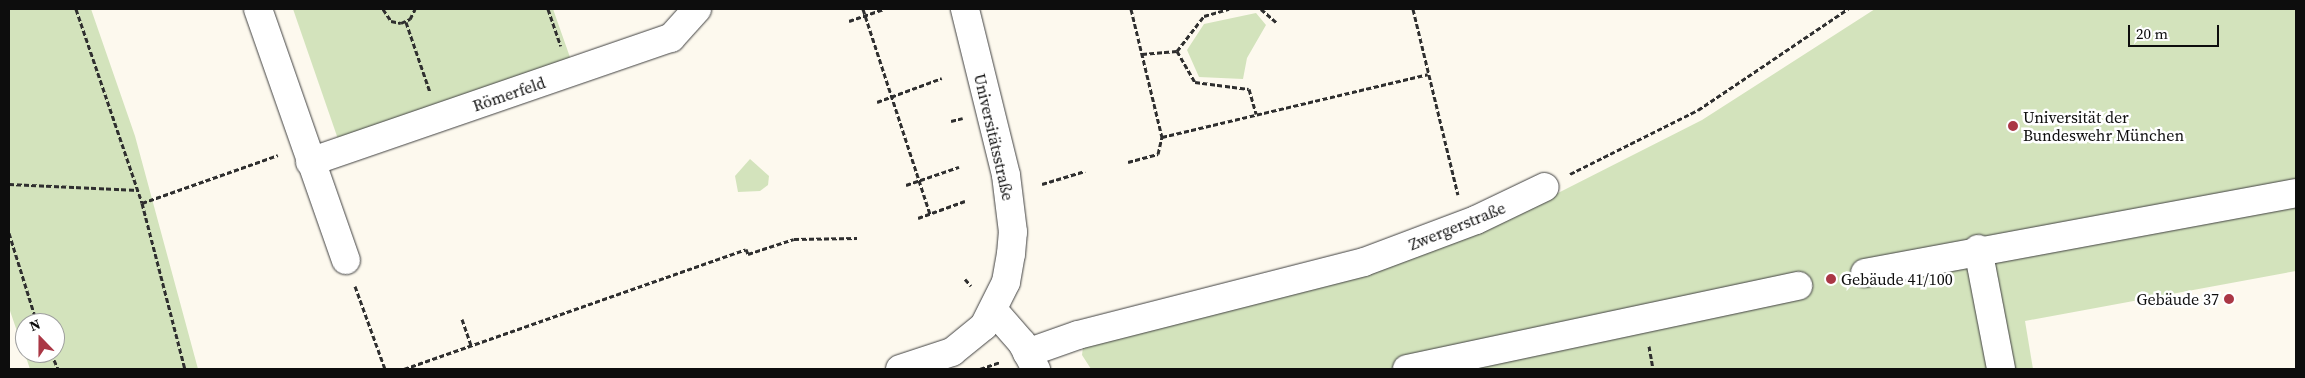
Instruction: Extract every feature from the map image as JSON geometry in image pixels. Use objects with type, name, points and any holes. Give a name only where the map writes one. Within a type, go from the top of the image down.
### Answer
[{"type":"street","points":[[258,9],[307,154],[346,260]]},
{"type":"street","name":"Römerfeld","points":[[307,154],[439,118],[671,38],[697,9]]},
{"type":"street","name":"Universitätsstraße","points":[[965,9],[1006,175],[1013,232],[1006,282],[995,312]]},
{"type":"street","name":"Zwergerstraße","points":[[1032,361],[1078,335],[1364,262],[1464,225],[1545,187]]},
{"type":"street","points":[[1865,273],[1978,249],[2296,193]]},
{"type":"street","points":[[1978,249],[2001,369]]},
{"type":"street","points":[[1407,369],[1798,286]]},
{"type":"street","points":[[900,369],[952,352],[995,312],[1032,361]]},
{"type":"path","points":[[76,9],[142,203],[185,369]]},
{"type":"path","points":[[383,9],[390,21],[406,22]]},
{"type":"path","points":[[406,22],[415,9]]},
{"type":"path","points":[[548,9],[570,73]]},
{"type":"path","points":[[863,9],[921,179],[930,214]]},
{"type":"path","points":[[849,21],[883,9]]},
{"type":"path","points":[[1128,162],[1158,154],[1162,137],[1131,9]]},
{"type":"path","points":[[1142,54],[1177,51],[1204,16],[1229,9]]},
{"type":"path","points":[[1261,9],[1276,22]]},
{"type":"path","points":[[1413,9],[1464,225]]},
{"type":"path","points":[[1545,187],[1698,110],[1848,9]]},
{"type":"path","points":[[406,22],[439,118]]},
{"type":"path","points":[[1177,51],[1195,82],[1249,88],[1256,114]]},
{"type":"path","points":[[1162,137],[1428,74]]},
{"type":"path","points":[[877,102],[942,78]]},
{"type":"path","points":[[951,122],[966,117]]},
{"type":"path","points":[[142,203],[307,154]]},
{"type":"path","points":[[906,185],[959,167]]},
{"type":"path","points":[[1042,184],[1086,171]]},
{"type":"path","points":[[9,184],[138,190]]},
{"type":"path","points":[[918,218],[965,201]]},
{"type":"path","points":[[9,233],[34,313]]},
{"type":"path","points":[[404,369],[746,249],[748,254],[794,240],[856,238]]},
{"type":"path","points":[[346,260],[385,369]]},
{"type":"path","points":[[462,319],[471,345]]},
{"type":"green space","points":[[9,9],[91,9],[135,136],[198,369],[30,369],[28,363],[65,363],[65,313],[15,313],[15,325],[9,308]]},
{"type":"green space","points":[[293,9],[553,9],[572,63],[339,142]]},
{"type":"green space","name":"Universität der Bundeswehr München","points":[[1875,9],[2296,9],[2296,271],[2025,321],[2033,369],[1091,369],[1082,355],[1083,347],[1487,229],[1702,120]]},
{"type":"green space","points":[[1256,13],[1266,25],[1247,58],[1243,79],[1199,77],[1187,50],[1204,24]]},
{"type":"green space","points":[[750,159],[769,176],[768,185],[760,191],[738,192],[735,176]]},
{"type":"place","name":"Universität der Bundeswehr München","points":[[2013,126]]},
{"type":"place","name":"Gebäude 41/100","points":[[1831,279]]},
{"type":"place","name":"Gebäude 37","points":[[2229,299]]}]
